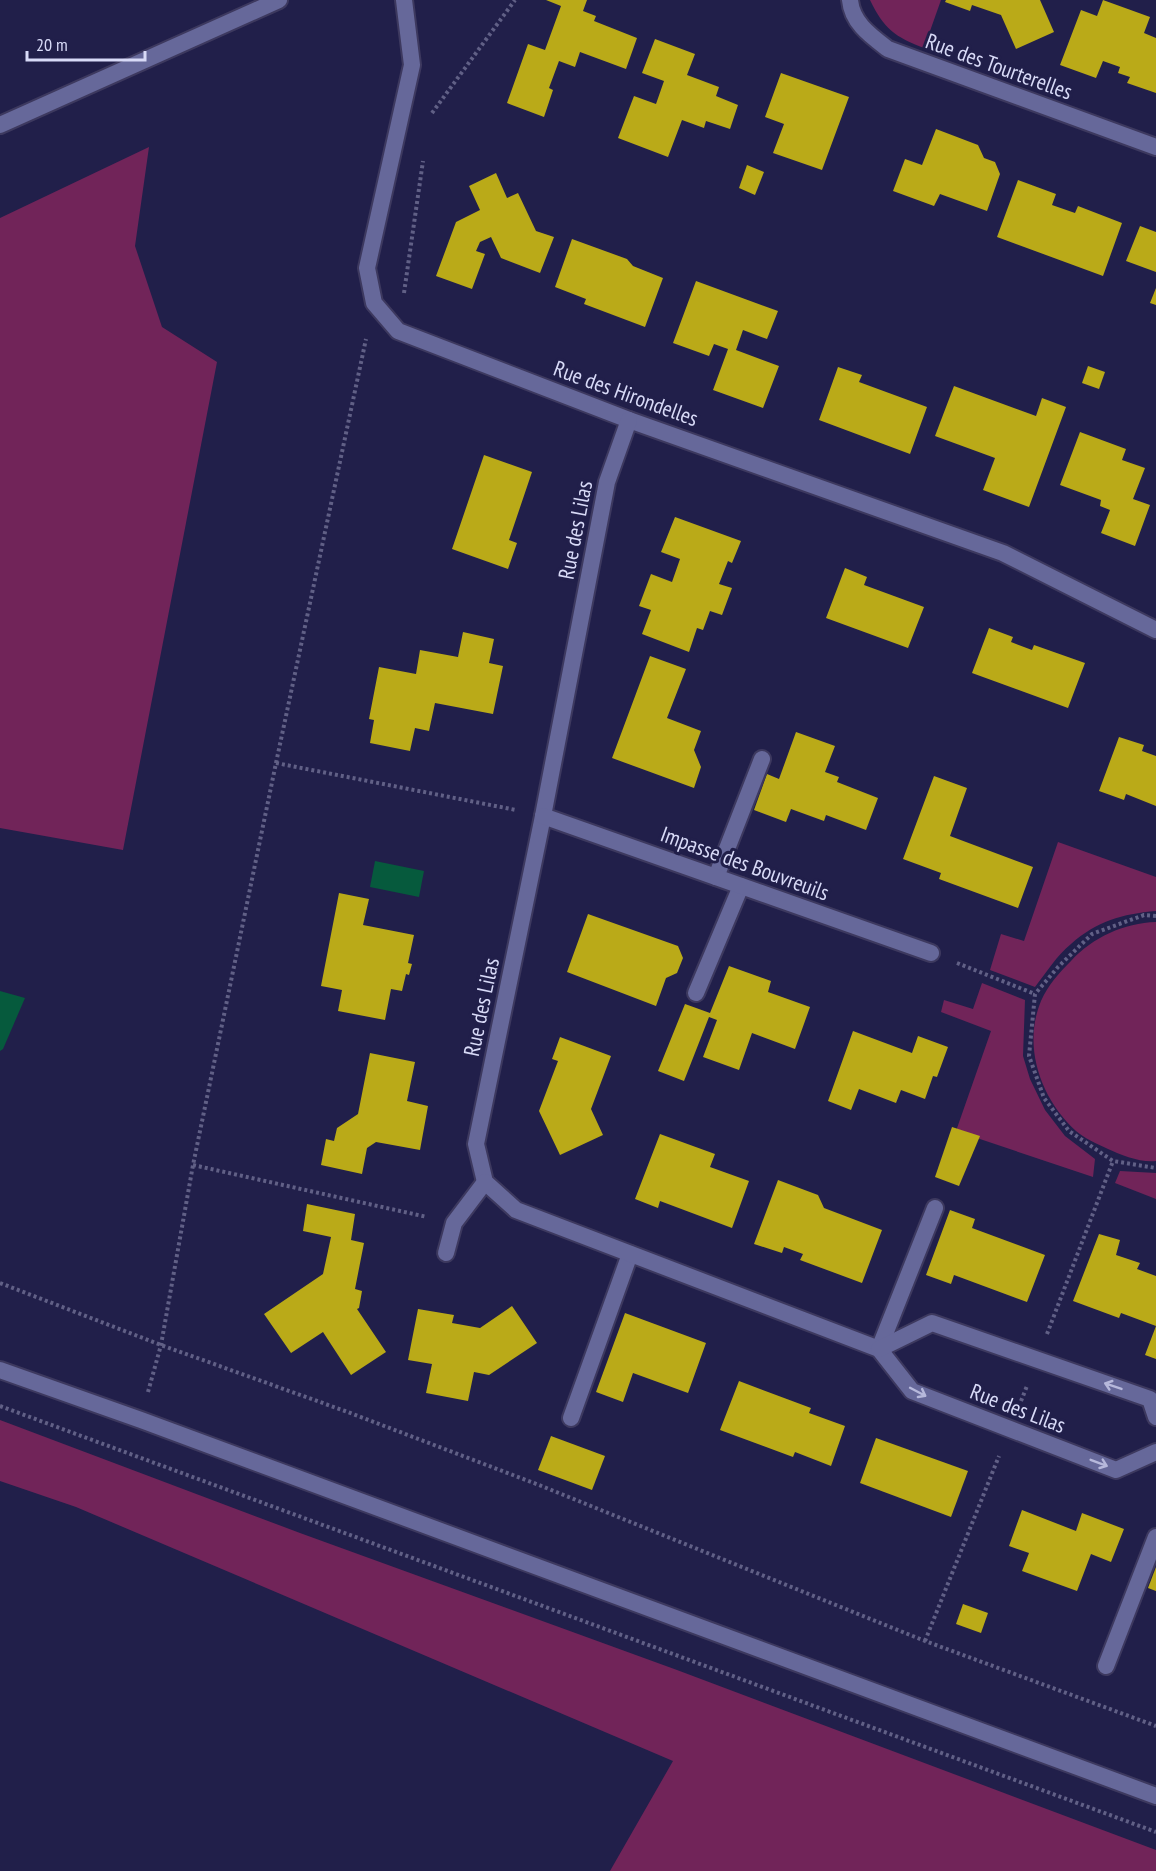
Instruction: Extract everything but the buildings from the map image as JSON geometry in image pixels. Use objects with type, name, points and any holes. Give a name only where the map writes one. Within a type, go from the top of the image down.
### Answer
[{"type":"street","points":[[0,125],[279,0]]},
{"type":"street","name":"Rue des Hirondelles","points":[[404,0],[412,65],[367,268],[374,303],[398,331],[629,420],[1003,553],[1156,630]]},
{"type":"street","name":"Rue des Tourterelles","points":[[850,0],[851,8],[864,30],[888,49],[1156,147]]},
{"type":"street","name":"Rue des Lilas","points":[[485,1182],[476,1144],[543,816],[606,482],[629,420]]},
{"type":"street","points":[[716,877],[762,759]]},
{"type":"street","name":"Impasse des Bouvreuils","points":[[543,816],[931,954]]},
{"type":"street","points":[[696,993],[741,886]]},
{"type":"street","points":[[446,1253],[454,1223],[485,1182],[516,1210],[879,1349],[932,1323],[1150,1399],[1156,1417]]},
{"type":"street","points":[[879,1349],[935,1208]]},
{"type":"street","points":[[571,1418],[630,1254]]},
{"type":"street","name":"Rue des Lilas","points":[[879,1349],[912,1391],[1116,1470],[1156,1452]]},
{"type":"street","points":[[0,1370],[141,1420],[1156,1796]]},
{"type":"street","points":[[1106,1666],[1156,1536]]},
{"type":"path","points":[[430,116],[515,0]]},
{"type":"path","points":[[398,331],[425,150]]},
{"type":"path","points":[[141,1420],[161,1345],[193,1165],[374,303]]},
{"type":"path","points":[[276,764],[543,816]]},
{"type":"path","points":[[1156,916],[1144,915],[1092,934],[1058,967],[1035,994],[1029,1056],[1044,1098],[1069,1131],[1113,1161],[1156,1168]]},
{"type":"path","points":[[931,954],[1035,994]]},
{"type":"path","points":[[193,1165],[454,1223]]},
{"type":"path","points":[[0,1282],[161,1345],[345,1411],[539,1485],[925,1641],[1156,1726]]},
{"type":"path","points":[[0,1406],[1156,1832]]},
{"type":"shaded area","points":[[870,0],[941,0],[924,48],[891,31],[880,18]]},
{"type":"shaded area","points":[[149,147],[135,246],[162,327],[217,362],[123,850],[0,828],[0,218]]},
{"type":"shaded area","points":[[1058,842],[1156,877],[1156,911],[1110,920],[1090,930],[1061,953],[1035,987],[990,970],[1001,934],[1024,941]]},
{"type":"shaded area","points":[[375,861],[424,871],[419,897],[370,887]]},
{"type":"shaded area","points":[[1156,922],[1156,1161],[1150,1161],[1125,1156],[1095,1143],[1079,1134],[1064,1118],[1053,1104],[1038,1071],[1034,1054],[1034,1036],[1041,1001],[1050,984],[1080,952],[1099,938],[1121,928]]},
{"type":"shaded area","points":[[982,983],[1025,1000],[1023,1056],[1030,1079],[1045,1110],[1065,1136],[1095,1159],[1093,1177],[956,1131],[991,1031],[941,1012],[944,1000],[973,1009]]},
{"type":"shaded area","points":[[0,991],[25,998],[3,1049],[0,1051]]},
{"type":"shaded area","points":[[1120,1171],[1156,1173],[1156,1199],[1115,1183]]},
{"type":"shaded area","points":[[0,1420],[1156,1850],[1156,1871],[610,1871],[673,1761],[76,1507],[0,1481]]}]
